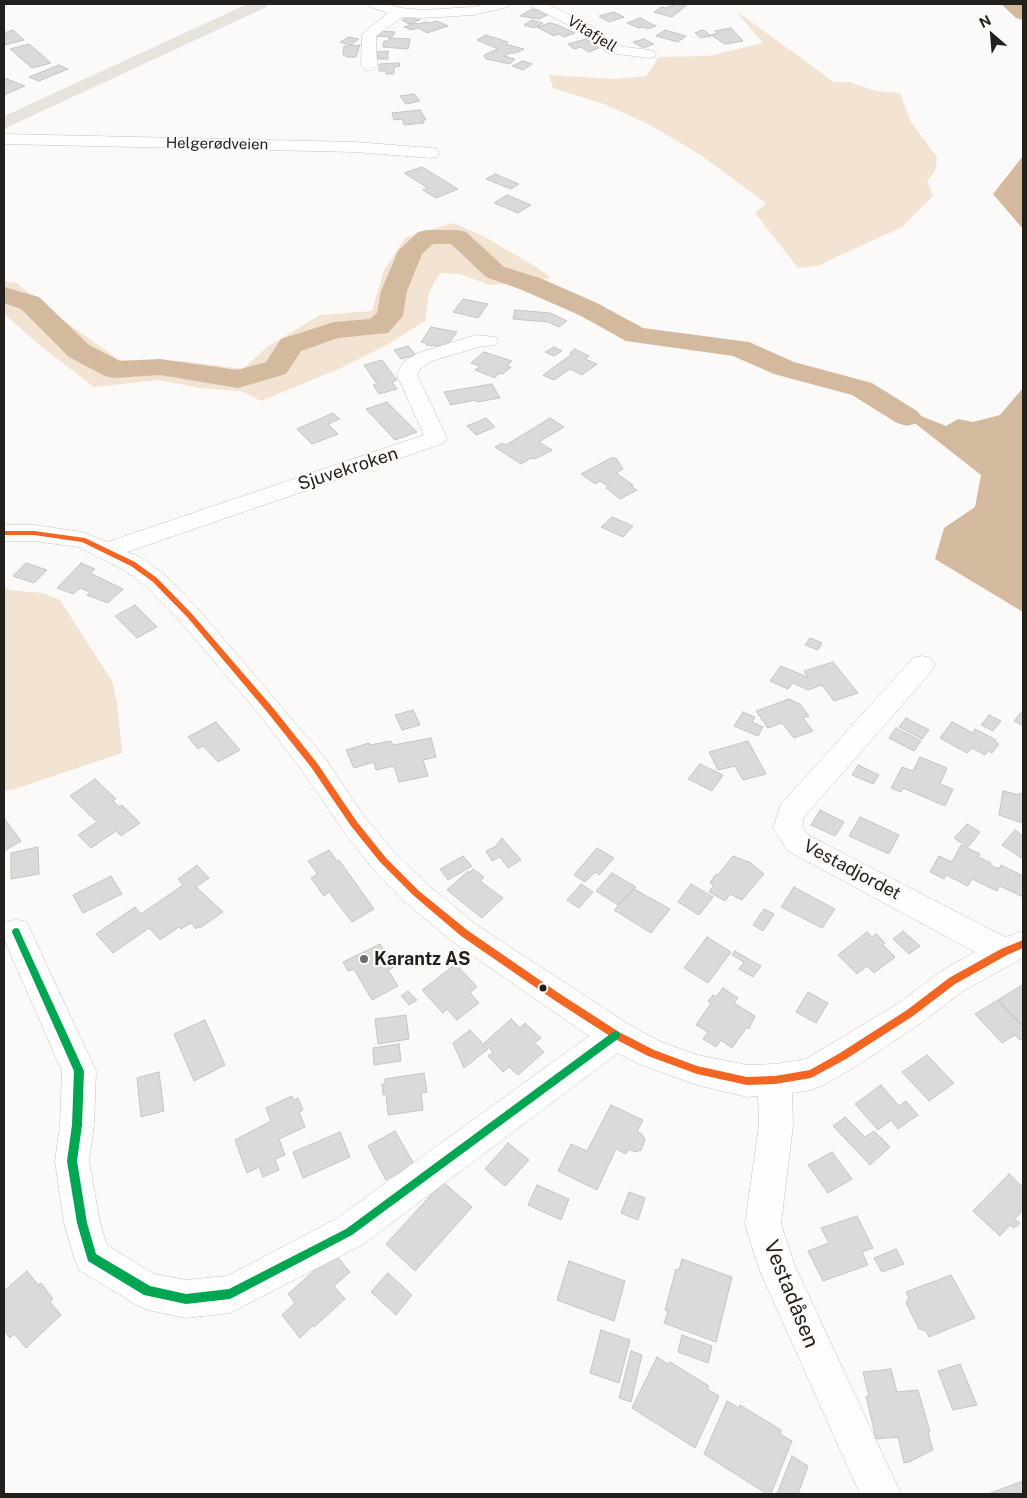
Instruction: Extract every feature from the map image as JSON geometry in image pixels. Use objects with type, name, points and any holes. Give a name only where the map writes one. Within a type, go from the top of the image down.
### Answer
[{"type":"main road","points":[[4,123],[255,5]]},
{"type":"street","points":[[375,4],[399,12],[450,13],[503,4]]},
{"type":"street","name":"Vitafjell","points":[[538,4],[587,29],[613,50],[649,54]]},
{"type":"street","points":[[369,66],[369,34],[399,12]]},
{"type":"street","name":"Helgerødveien","points":[[4,139],[355,147],[431,154]]},
{"type":"street","name":"Sjuvekroken","points":[[107,550],[418,446],[436,438],[407,375],[411,366],[425,358],[476,341],[488,341]]},
{"type":"street","points":[[4,533],[58,535],[83,540],[133,564],[156,580],[190,616],[272,711],[377,853],[416,893],[464,933],[616,1035],[651,1054],[697,1070],[747,1080],[776,1080],[811,1074],[910,1013],[952,981],[1013,948]]},
{"type":"street","name":"Vestadjordet","points":[[922,664],[791,812],[787,828],[798,843],[1013,948]]},
{"type":"street","points":[[16,932],[79,1071],[77,1125],[72,1161],[82,1223],[92,1257],[148,1291],[186,1299],[230,1294],[349,1232],[616,1035]]},
{"type":"street","name":"Vestadåsen","points":[[776,1080],[776,1125],[763,1224],[777,1270],[881,1494]]},
{"type":"shaded area","points":[[736,11],[834,82],[850,82],[876,91],[900,93],[911,122],[937,157],[935,171],[927,181],[933,196],[902,227],[817,266],[798,268],[755,213],[766,203],[699,154],[648,124],[604,104],[553,88],[549,75],[614,79],[646,76],[659,57],[709,56],[763,43]]},
{"type":"shaded area","points":[[1023,156],[1023,229],[993,194]]},
{"type":"shaded area","points":[[453,223],[483,236],[538,268],[551,278],[490,285],[459,274],[440,273],[429,292],[425,321],[387,345],[341,368],[261,401],[241,391],[200,388],[158,380],[94,387],[43,348],[4,314],[4,281],[17,283],[41,304],[119,360],[182,361],[243,369],[267,347],[320,315],[372,311],[384,270],[406,237]]},
{"type":"shaded area","points":[[1023,388],[1023,612],[935,559],[944,528],[975,507],[981,475],[907,417],[911,412],[946,426],[958,419],[973,422],[1000,415]]},
{"type":"shaded area","points":[[4,586],[9,590],[43,593],[60,600],[112,681],[117,702],[122,753],[4,791]]},
{"type":"building","points":[[676,4],[688,4],[672,17],[654,12],[661,7],[666,8]]},
{"type":"building","points":[[532,9],[545,12],[542,13],[547,15],[539,19],[520,16]]},
{"type":"building","points":[[614,12],[624,17],[609,22],[599,16]]},
{"type":"building","points":[[411,17],[420,20],[409,24],[402,20]]},
{"type":"building","points":[[640,18],[656,26],[648,29],[639,28],[627,23]]},
{"type":"building","points":[[532,20],[543,23],[534,28],[524,25]]},
{"type":"building","points":[[437,21],[448,26],[427,33],[418,28],[412,30],[404,27],[415,23]]},
{"type":"building","points":[[550,23],[575,33],[564,37],[559,34],[554,36],[537,27]]},
{"type":"building","points":[[731,28],[743,41],[725,44],[711,35],[718,33],[715,31]]},
{"type":"building","points":[[13,30],[24,40],[5,45],[4,33]]},
{"type":"building","points":[[665,30],[686,36],[678,42],[656,36]]},
{"type":"building","points":[[702,30],[711,36],[701,38],[695,33]]},
{"type":"building","points":[[379,31],[395,32],[392,37],[376,36]]},
{"type":"building","points":[[486,35],[508,42],[505,44],[524,49],[504,56],[515,59],[510,64],[486,59],[484,55],[498,49],[477,40]]},
{"type":"building","points":[[349,37],[359,39],[351,45],[340,42]]},
{"type":"building","points":[[389,38],[410,39],[408,49],[383,47],[384,41],[388,41]]},
{"type":"building","points":[[586,39],[599,48],[589,52],[581,47],[574,49],[568,44]]},
{"type":"building","points":[[644,39],[654,44],[643,48],[633,42]]},
{"type":"building","points":[[29,44],[51,63],[32,68],[10,49]]},
{"type":"building","points":[[360,45],[356,57],[346,57],[346,55],[343,55],[344,46]]},
{"type":"building","points":[[388,51],[388,59],[377,59],[377,52]]},
{"type":"building","points":[[523,61],[532,64],[523,70],[512,66]]},
{"type":"building","points":[[399,63],[400,66],[394,67],[394,74],[386,74],[386,71],[379,71],[379,64]]},
{"type":"building","points":[[59,65],[68,69],[39,81],[29,77]]},
{"type":"building","points":[[7,79],[25,86],[4,95],[4,80]]},
{"type":"building","points":[[414,94],[420,101],[406,104],[400,96]]},
{"type":"building","points":[[420,110],[426,120],[423,120],[424,123],[404,125],[402,119],[394,120],[392,113]]},
{"type":"building","points":[[422,167],[458,189],[436,198],[423,190],[428,188],[404,173]]},
{"type":"building","points":[[495,174],[519,184],[511,189],[486,179]]},
{"type":"building","points":[[507,195],[531,205],[518,213],[494,203]]},
{"type":"building","points":[[463,299],[488,304],[478,318],[453,312]]},
{"type":"building","points":[[515,310],[550,313],[567,321],[559,327],[548,322],[513,319]]},
{"type":"building","points":[[431,327],[457,332],[446,347],[426,345],[427,343],[421,342]]},
{"type":"building","points":[[408,346],[416,355],[401,359],[394,350]]},
{"type":"building","points":[[554,347],[562,351],[554,356],[545,352]]},
{"type":"building","points":[[575,349],[589,356],[585,359],[597,364],[582,375],[570,369],[554,380],[543,375],[572,354],[570,353]]},
{"type":"building","points":[[484,352],[512,361],[507,366],[511,367],[503,374],[499,373],[495,378],[475,370],[480,366],[471,363]]},
{"type":"building","points":[[382,360],[397,380],[392,382],[397,389],[379,394],[373,385],[377,384],[364,365]]},
{"type":"building","points":[[492,384],[500,398],[451,405],[444,392]]},
{"type":"building","points":[[387,402],[417,432],[395,440],[366,409]]},
{"type":"building","points":[[333,413],[340,419],[328,424],[338,434],[312,444],[297,429]]},
{"type":"building","points":[[486,418],[495,427],[476,435],[467,426]]},
{"type":"building","points":[[550,418],[564,427],[539,442],[552,450],[543,455],[534,459],[531,458],[521,464],[495,447],[502,443],[506,445]]},
{"type":"building","points":[[611,458],[616,458],[623,469],[616,473],[637,490],[620,499],[606,488],[609,487],[600,481],[595,484],[581,474]]},
{"type":"building","points":[[612,517],[633,526],[623,537],[601,527]]},
{"type":"building","points":[[26,563],[47,570],[34,583],[13,576]]},
{"type":"building","points":[[81,563],[95,569],[90,573],[123,589],[108,603],[87,595],[90,592],[80,588],[73,594],[57,588]]},
{"type":"building","points":[[135,605],[157,627],[137,638],[115,616]]},
{"type":"building","points":[[810,638],[822,643],[818,650],[805,645]]},
{"type":"building","points":[[833,662],[858,693],[834,701],[822,685],[808,690],[793,683],[788,689],[770,681],[781,666],[808,677],[804,671]]},
{"type":"building","points":[[789,699],[800,704],[809,716],[803,718],[813,731],[794,738],[782,723],[768,728],[756,711]]},
{"type":"building","points":[[413,710],[420,725],[402,730],[395,715]]},
{"type":"building","points":[[1023,710],[1023,726],[1014,721]]},
{"type":"building","points":[[743,712],[755,717],[752,722],[763,727],[758,736],[734,726]]},
{"type":"building","points":[[989,715],[1001,721],[993,731],[981,725]]},
{"type":"building","points":[[906,718],[929,730],[922,739],[899,727]]},
{"type":"building","points":[[216,722],[240,750],[218,762],[203,746],[198,749],[188,737]]},
{"type":"building","points":[[952,722],[973,733],[975,729],[996,740],[995,742],[999,744],[992,753],[988,751],[985,755],[972,748],[967,753],[940,738]]},
{"type":"building","points":[[896,728],[921,741],[914,751],[889,738]]},
{"type":"building","points":[[431,738],[436,757],[423,760],[428,776],[399,782],[394,766],[376,770],[374,762],[354,768],[346,750],[369,743],[370,745],[391,741],[393,745]]},
{"type":"building","points":[[748,741],[766,774],[743,780],[735,766],[718,770],[709,752]]},
{"type":"building","points":[[920,757],[947,768],[940,784],[953,789],[945,806],[903,788],[901,792],[891,788],[902,767],[913,771]]},
{"type":"building","points":[[700,764],[723,775],[712,791],[688,779]]},
{"type":"building","points":[[858,765],[879,775],[873,784],[852,775]]},
{"type":"building","points":[[95,779],[116,799],[113,801],[119,807],[122,805],[140,823],[121,836],[116,831],[91,848],[78,835],[97,822],[70,796]]},
{"type":"building","points":[[1003,791],[1019,795],[1019,793],[1023,794],[1022,823],[999,815]]},
{"type":"building","points":[[820,810],[844,822],[835,836],[811,825]]},
{"type":"building","points":[[860,817],[899,835],[889,854],[849,836]]},
{"type":"building","points":[[4,818],[21,841],[4,851]]},
{"type":"building","points":[[967,824],[980,832],[968,847],[954,838]]},
{"type":"building","points":[[1015,830],[1023,836],[1023,859],[1002,845]]},
{"type":"building","points":[[502,838],[521,860],[508,868],[500,857],[492,861],[486,851],[495,847]]},
{"type":"building","points":[[961,845],[980,854],[978,857],[991,863],[990,865],[999,869],[1001,865],[1023,876],[1023,897],[1000,886],[997,891],[972,879],[968,886],[946,875],[944,879],[930,872],[939,856],[952,862]]},
{"type":"building","points":[[38,847],[39,874],[11,879],[11,853]]},
{"type":"building","points":[[597,848],[614,858],[599,875],[595,872],[585,882],[574,875]]},
{"type":"building","points":[[329,850],[337,861],[339,860],[374,909],[352,922],[329,892],[324,896],[311,878],[317,873],[308,861]]},
{"type":"building","points":[[463,856],[472,866],[448,880],[440,869]]},
{"type":"building","points":[[733,856],[751,863],[764,874],[742,900],[730,894],[725,901],[709,892],[714,885],[710,883]]},
{"type":"building","points":[[197,865],[209,878],[196,887],[223,912],[200,928],[199,926],[196,929],[191,923],[181,929],[179,927],[160,940],[149,928],[113,953],[96,934],[135,907],[141,914],[183,885],[178,879]]},
{"type":"building","points":[[473,869],[484,877],[480,881],[503,898],[482,918],[447,890],[468,871],[469,873]]},
{"type":"building","points":[[612,873],[636,887],[618,905],[596,891]]},
{"type":"building","points":[[111,876],[122,894],[83,913],[73,895]]},
{"type":"building","points":[[581,884],[593,892],[579,908],[567,900]]},
{"type":"building","points":[[691,884],[713,897],[699,915],[678,902]]},
{"type":"building","points":[[794,887],[835,909],[822,928],[781,907]]},
{"type":"building","points":[[634,889],[670,909],[651,933],[614,910]]},
{"type":"building","points":[[764,909],[774,914],[763,931],[753,925]]},
{"type":"building","points":[[903,931],[920,946],[909,954],[893,939]]},
{"type":"building","points":[[867,932],[872,937],[876,934],[885,943],[883,945],[895,957],[874,973],[867,966],[857,974],[838,955]]},
{"type":"building","points":[[707,937],[731,952],[708,983],[684,968]]},
{"type":"building","points":[[380,944],[389,957],[396,953],[402,963],[388,970],[398,986],[372,1000],[354,969],[348,971],[343,962]]},
{"type":"building","points":[[735,951],[761,966],[753,977],[739,969],[744,962],[732,955]]},
{"type":"building","points":[[456,964],[477,987],[470,993],[479,1003],[457,1020],[447,1009],[443,1013],[422,990]]},
{"type":"building","points":[[1022,985],[1023,987],[1023,1027],[998,1000]]},
{"type":"building","points":[[723,988],[738,998],[734,1003],[755,1016],[749,1029],[747,1027],[732,1048],[721,1040],[716,1047],[703,1039],[708,1032],[696,1025],[711,1003],[708,1001],[713,995],[716,997]]},
{"type":"building","points":[[408,991],[417,1000],[409,1005],[401,996]]},
{"type":"building","points":[[808,992],[828,1003],[816,1023],[796,1012]]},
{"type":"building","points":[[998,1000],[1023,1027],[1023,1038],[1020,1040],[1015,1035],[1002,1043],[975,1014]]},
{"type":"building","points":[[406,1015],[409,1039],[378,1044],[375,1019]]},
{"type":"building","points":[[511,1019],[520,1028],[525,1023],[541,1038],[535,1043],[544,1052],[518,1075],[509,1067],[503,1072],[488,1056],[493,1052],[484,1043]]},
{"type":"building","points":[[205,1020],[225,1065],[194,1081],[174,1034]]},
{"type":"building","points":[[470,1030],[488,1049],[464,1068],[453,1043]]},
{"type":"building","points":[[399,1044],[401,1061],[374,1065],[373,1048]]},
{"type":"building","points":[[927,1055],[954,1083],[929,1101],[902,1072]]},
{"type":"building","points":[[159,1072],[164,1111],[141,1117],[137,1078]]},
{"type":"building","points":[[424,1073],[427,1092],[421,1093],[423,1110],[388,1115],[386,1094],[383,1095],[382,1084],[385,1084],[385,1079]]},
{"type":"building","points":[[881,1085],[899,1106],[906,1101],[918,1115],[898,1129],[891,1120],[878,1130],[855,1104]]},
{"type":"building","points":[[292,1096],[294,1100],[298,1098],[303,1110],[299,1112],[305,1127],[279,1139],[285,1155],[275,1159],[279,1170],[263,1177],[259,1167],[247,1173],[235,1140],[271,1121],[266,1108]]},
{"type":"building","points":[[611,1105],[643,1120],[637,1132],[642,1134],[645,1140],[641,1150],[635,1152],[629,1149],[626,1154],[616,1149],[597,1190],[558,1171],[571,1144],[587,1151]]},
{"type":"building","points":[[845,1117],[865,1137],[874,1131],[890,1147],[870,1165],[833,1126]]},
{"type":"building","points":[[395,1131],[414,1164],[386,1180],[368,1146]]},
{"type":"building","points":[[340,1132],[350,1157],[303,1178],[293,1152]]},
{"type":"building","points":[[508,1143],[529,1160],[505,1186],[485,1169]]},
{"type":"building","points":[[832,1152],[852,1179],[828,1193],[808,1165]]},
{"type":"building","points":[[1009,1174],[1023,1187],[1023,1210],[1015,1219],[1020,1223],[1014,1228],[1010,1225],[1000,1236],[973,1211]]},
{"type":"building","points":[[443,1182],[472,1207],[415,1271],[386,1244]]},
{"type":"building","points":[[537,1185],[569,1199],[561,1220],[528,1205]]},
{"type":"building","points":[[629,1192],[645,1198],[638,1220],[621,1213]]},
{"type":"building","points":[[857,1216],[873,1248],[862,1252],[868,1265],[823,1281],[808,1251],[829,1243],[821,1228]]},
{"type":"building","points":[[896,1249],[904,1264],[882,1272],[874,1258]]},
{"type":"building","points":[[334,1253],[350,1272],[334,1286],[345,1299],[300,1338],[282,1315],[295,1303],[288,1294]]},
{"type":"building","points":[[682,1259],[732,1277],[716,1342],[664,1323],[668,1311],[665,1310],[676,1269],[679,1270]]},
{"type":"building","points":[[569,1261],[625,1281],[614,1321],[557,1300]]},
{"type":"building","points":[[27,1271],[38,1285],[41,1283],[53,1299],[50,1302],[61,1315],[26,1348],[14,1334],[10,1338],[4,1330],[4,1291]]},
{"type":"building","points":[[388,1273],[412,1295],[396,1315],[371,1292]]},
{"type":"building","points":[[951,1275],[975,1318],[929,1337],[926,1331],[919,1329],[906,1303],[909,1298],[906,1292]]},
{"type":"building","points":[[601,1330],[630,1340],[619,1383],[590,1373]]},
{"type":"building","points":[[682,1335],[712,1346],[708,1363],[678,1352]]},
{"type":"building","points":[[631,1351],[642,1355],[631,1402],[619,1398]]},
{"type":"building","points":[[657,1357],[668,1364],[670,1362],[709,1386],[707,1389],[719,1396],[695,1448],[632,1408]]},
{"type":"building","points":[[960,1364],[977,1405],[953,1410],[938,1371]]},
{"type":"building","points":[[891,1369],[897,1392],[918,1390],[933,1450],[904,1463],[898,1437],[876,1439],[866,1396],[869,1396],[863,1372]]},
{"type":"building","points":[[727,1401],[739,1408],[740,1405],[781,1430],[780,1434],[792,1441],[771,1494],[767,1494],[704,1454]]},
{"type":"building","points":[[792,1456],[808,1466],[798,1494],[777,1494]]},
{"type":"building","points":[[1023,1481],[1023,1494],[988,1494]]},
{"type":"waterway","points":[[1011,4],[1023,14]]},
{"type":"waterway","points":[[4,295],[30,303],[79,351],[115,370],[160,367],[238,379],[276,368],[291,345],[334,330],[378,327],[390,316],[394,291],[411,251],[427,237],[457,237],[495,272],[531,284],[588,309],[636,335],[739,348],[784,368],[862,389],[907,417]]},
{"type":"transit line","points":[[4,533],[34,533],[83,540],[133,564],[155,580],[190,616],[271,711],[314,765],[354,824],[383,860],[416,893],[464,933],[557,997],[616,1035],[651,1053],[697,1070],[747,1081],[775,1080],[811,1074],[910,1013],[952,981],[1004,952],[1023,944]]},
{"type":"transit line","points":[[16,932],[79,1071],[77,1125],[72,1161],[82,1223],[92,1257],[148,1291],[186,1299],[230,1294],[349,1232],[616,1035]]},
{"type":"place","name":"Karantz AS","points":[[364,959]]}]
